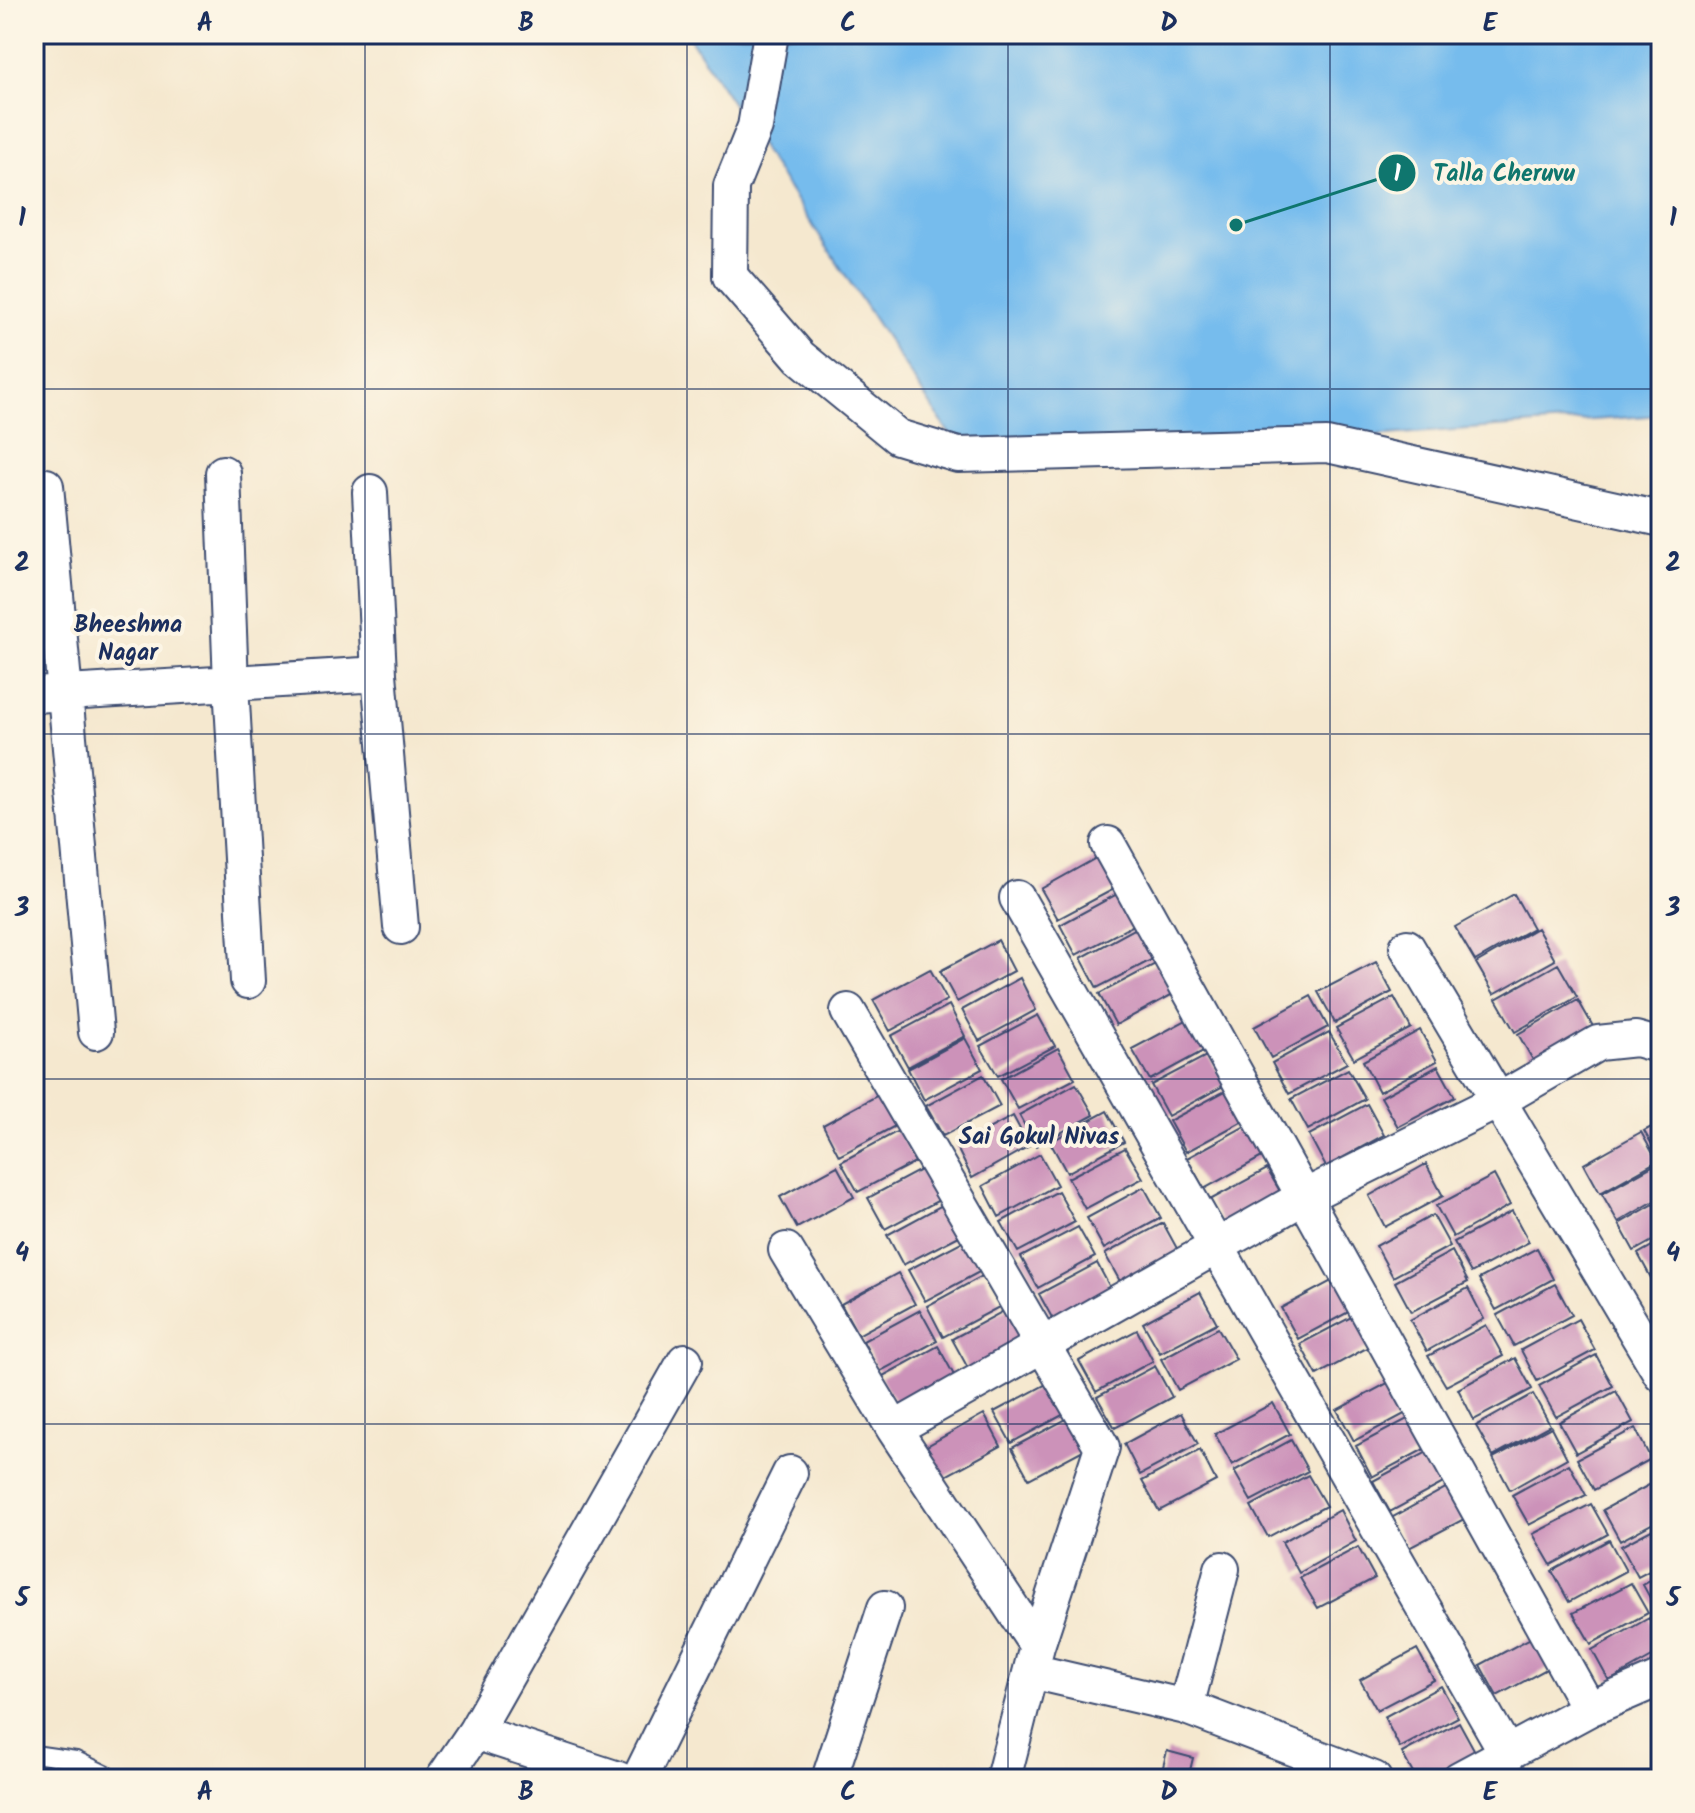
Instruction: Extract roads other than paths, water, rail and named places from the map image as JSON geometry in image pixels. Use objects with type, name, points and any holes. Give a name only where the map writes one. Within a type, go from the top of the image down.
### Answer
[{"type":"street","points":[[771,34],[755,127],[731,186],[730,276],[800,357],[898,437],[958,455],[1327,445],[1661,519]]},
{"type":"street","points":[[223,473],[248,981]]},
{"type":"street","points":[[46,486],[50,693],[96,1032]]},
{"type":"street","points":[[370,492],[379,674],[401,927]]},
{"type":"street","points":[[50,693],[379,674]]},
{"type":"street","points":[[1108,844],[1589,1709]]},
{"type":"street","points":[[1017,898],[1508,1755]]},
{"type":"street","points":[[1407,947],[1661,1374]]},
{"type":"street","points":[[848,1011],[1102,1447],[1034,1658],[1003,1779]]},
{"type":"street","points":[[894,1429],[1304,1197],[1498,1101],[1598,1043],[1636,1039],[1661,1046]]},
{"type":"street","points":[[786,1250],[1034,1658],[1186,1707],[1374,1779]]},
{"type":"street","points":[[443,1779],[475,1732],[685,1361]]},
{"type":"street","points":[[639,1779],[790,1473]]},
{"type":"street","points":[[1186,1707],[1222,1569]]},
{"type":"street","points":[[829,1779],[885,1608]]},
{"type":"street","points":[[1459,1779],[1589,1709],[1661,1678]]},
{"type":"street","points":[[475,1732],[618,1779]]},
{"type":"lane","points":[[34,1754],[76,1760],[116,1779]]},
{"type":"water","points":[[687,34],[1661,34],[1661,415],[970,465]]},
{"type":"place","name":"Talla Cheruvu","points":[[1236,225]]},
{"type":"district","name":"Bheeshma Nagar","points":[[128,639]]},
{"type":"district","name":"Sai Gokul Nivas","points":[[1039,1137]]}]
